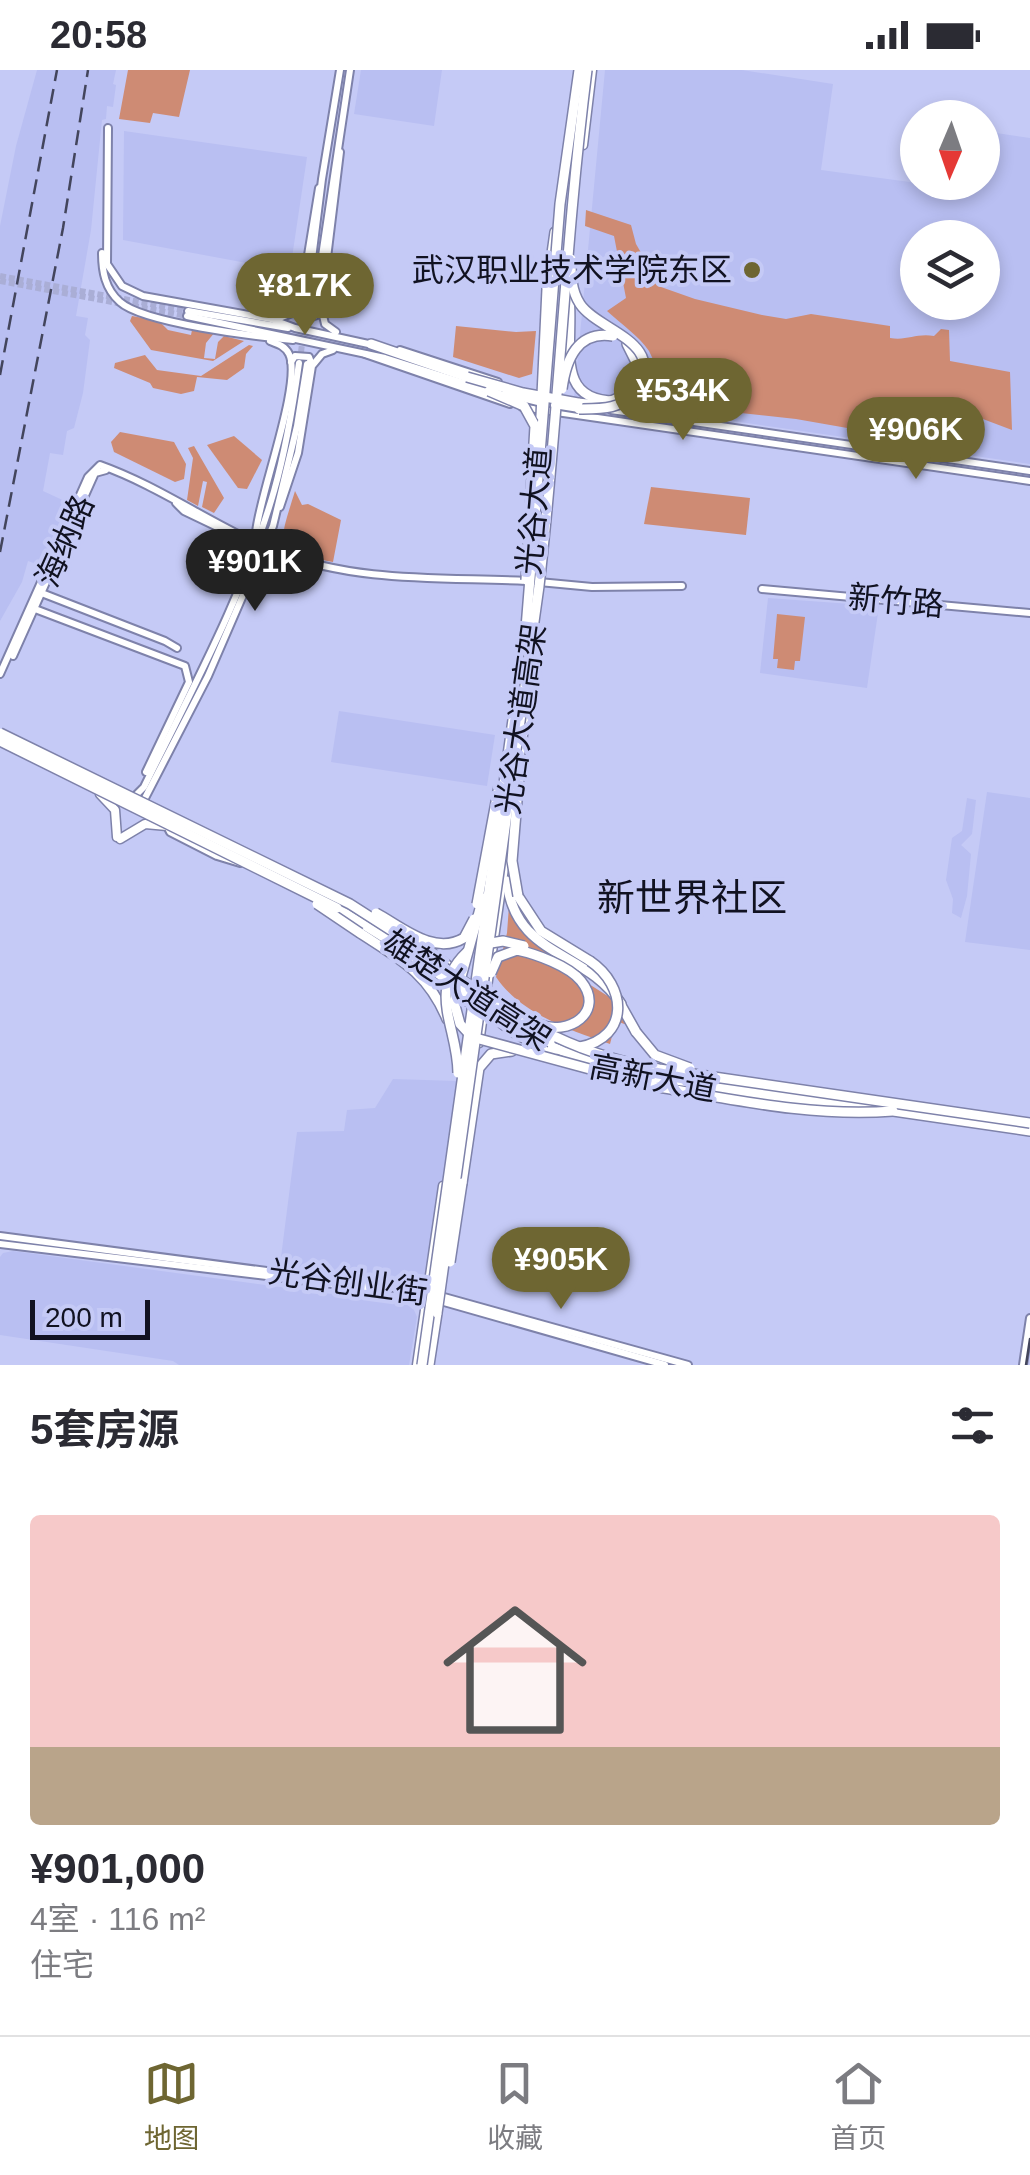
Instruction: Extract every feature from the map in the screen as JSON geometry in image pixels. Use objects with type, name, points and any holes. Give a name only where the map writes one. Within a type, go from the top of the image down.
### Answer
[{"type":"highway","name":"光谷大道高架","points":[[425,1365],[526,628],[560,204],[577,70]]},
{"type":"highway","name":"光谷大道高架","points":[[425,1365],[436,1314],[522,728],[553,466],[570,221],[590,70]]},
{"type":"highway","points":[[570,221],[572,284],[577,299],[593,317],[634,343],[642,367],[636,391],[623,402],[609,408],[579,409]]},
{"type":"highway","points":[[543,442],[540,388],[550,252],[555,232]]},
{"type":"highway","points":[[566,280],[572,302],[570,365],[578,388],[592,399],[615,401]]},
{"type":"highway","points":[[368,349],[523,394],[564,401],[592,405],[615,401],[634,382],[636,358],[620,338],[594,336],[576,348],[566,366],[555,431]]},
{"type":"highway","points":[[489,391],[524,406],[535,426],[526,628]]},
{"type":"highway","points":[[528,698],[548,562],[553,466]]},
{"type":"highway","points":[[522,728],[507,872],[514,913],[536,940],[598,977],[622,1004],[644,1044],[666,1062],[781,1086]]},
{"type":"highway","points":[[514,1027],[565,1046],[589,1045],[611,1028],[618,1000],[611,980],[602,970],[541,932],[516,890],[512,838],[522,728]]},
{"type":"highway","name":"雄楚大道高架","points":[[0,731],[367,914],[519,1020],[583,1050],[636,1065],[1028,1119]]},
{"type":"highway","name":"雄楚大道高架","points":[[0,742],[379,932],[514,1027],[551,1048],[608,1066],[709,1084],[1030,1133]]},
{"type":"highway","points":[[268,864],[321,884],[432,943],[445,946],[458,942],[473,924],[508,755]]},
{"type":"highway","points":[[498,832],[476,934],[457,989],[455,1010],[460,1024],[472,1037],[520,1052],[617,1074],[709,1084]]},
{"type":"highway","points":[[252,866],[414,969],[437,997],[450,1026]]},
{"type":"highway","points":[[457,1111],[458,1056],[445,1003],[447,978],[469,951],[496,942],[522,945],[586,974],[622,1004]]},
{"type":"highway","points":[[425,954],[474,984],[490,995],[522,1015],[553,1030],[570,1028],[581,1018],[587,1006],[585,988],[571,973],[526,952],[503,952],[493,964],[486,992],[483,1009],[480,1025],[476,1042]]},
{"type":"highway","points":[[436,1314],[452,1248],[479,1068],[497,1051],[520,1052]]},
{"type":"highway","points":[[607,1070],[640,1084],[800,1108],[894,1111]]},
{"type":"main road","points":[[340,70],[322,180],[310,307],[345,338],[484,396],[542,411],[1030,481]]},
{"type":"main road","points":[[310,307],[350,70]]},
{"type":"main road","name":"光谷大道","points":[[425,1365],[426,1294],[529,581],[555,232],[577,70]]},
{"type":"main road","name":"光谷大道","points":[[425,1365],[439,1315],[438,1298],[528,698],[542,582],[566,280],[590,70]]},
{"type":"main road","points":[[294,328],[271,319],[150,297],[122,286],[106,264],[108,128],[104,136],[102,269],[108,288],[118,301],[144,314],[260,337],[427,358],[543,399],[1030,471]]},
{"type":"main road","points":[[144,314],[139,305],[150,297]]},
{"type":"main road","points":[[271,319],[310,307]]},
{"type":"main road","points":[[293,340],[188,313],[345,338]]},
{"type":"main road","points":[[260,337],[284,348],[302,364]]},
{"type":"main road","points":[[259,545],[257,520],[302,364],[338,348]]},
{"type":"main road","points":[[368,349],[489,391],[579,409],[793,440],[808,447]]},
{"type":"main road","points":[[140,798],[208,676],[259,545],[285,499],[298,454],[302,364]]},
{"type":"main road","name":"海纳路","points":[[0,684],[88,478],[100,464],[298,562],[356,574],[529,581],[592,588],[682,586]]},
{"type":"main road","name":"新竹路","points":[[762,589],[1030,613]]},
{"type":"main road","points":[[40,593],[177,648]]},
{"type":"main road","points":[[52,613],[51,604],[58,600]]},
{"type":"main road","points":[[33,608],[181,663],[188,672],[189,682],[140,798]]},
{"type":"main road","name":"海纳路","points":[[0,674],[33,608]]},
{"type":"main road","name":"高新大道","points":[[0,731],[366,911],[418,941],[486,995],[558,1038],[637,1063],[1028,1119]]},
{"type":"main road","name":"高新大道","points":[[0,742],[252,866],[371,930],[466,1001],[470,1000],[545,1052],[607,1070],[734,1094],[1030,1133]]},
{"type":"main road","points":[[56,770],[65,768],[60,759]]},
{"type":"main road","points":[[100,794],[116,810],[118,838],[145,824],[167,826]]},
{"type":"main road","name":"光谷创业街","points":[[0,1236],[426,1294],[665,1365]]},
{"type":"main road","name":"光谷创业街","points":[[0,1244],[426,1294]]},
{"type":"main road","name":"光谷创业街","points":[[438,1298],[688,1365]]},
{"type":"main road","points":[[1023,1365],[1030,1318]]},
{"type":"shaded area","points":[[37,70],[116,70],[116,85],[113,107],[107,106],[106,119],[102,120],[91,230],[76,316],[88,318],[85,335],[90,340],[83,393],[74,428],[67,431],[63,455],[50,453],[43,491],[69,503],[39,565],[28,561],[22,582],[0,621],[0,226]]},
{"type":"shaded area","points":[[128,70],[190,70],[179,117],[153,113],[150,123],[119,119]]},
{"type":"shaded area","points":[[361,70],[442,70],[434,126],[354,114]]},
{"type":"shaded area","name":"武汉职业技术学院东区","points":[[605,70],[742,70],[833,84],[821,170],[900,181],[900,200],[1000,200],[1000,134],[1030,138],[1030,464],[574,398]]},
{"type":"shaded area","points":[[124,131],[307,157],[290,271],[123,240]]},
{"type":"shaded area","points":[[586,210],[631,225],[636,244],[661,287],[695,299],[786,319],[811,314],[890,326],[890,338],[934,336],[941,329],[949,330],[950,361],[1010,372],[1012,430],[967,413],[944,417],[944,445],[796,419],[667,405],[649,351],[607,311],[626,298],[614,236],[585,226]]},
{"type":"shaded area","points":[[132,316],[159,321],[168,330],[191,335],[192,330],[168,323],[215,332],[206,343],[204,358],[215,359],[218,342],[224,336],[244,341],[213,361],[151,350],[130,321]]},
{"type":"shaded area","points":[[456,326],[536,331],[532,374],[519,378],[453,357]]},
{"type":"shaded area","points":[[253,346],[246,354],[244,368],[227,380],[197,377],[194,391],[181,394],[153,388],[150,383],[114,368],[115,363],[145,355],[157,370],[201,376]]},
{"type":"shaded area","points":[[120,432],[174,442],[186,464],[184,479],[175,482],[114,452],[111,442]]},
{"type":"shaded area","points":[[234,436],[262,460],[247,489],[238,488],[207,445]]},
{"type":"shaded area","points":[[194,446],[224,498],[214,513],[202,507],[207,482],[203,481],[198,506],[187,500],[193,458],[188,448]]},
{"type":"shaded area","points":[[651,487],[750,498],[746,535],[644,524]]},
{"type":"shaded area","points":[[295,491],[302,505],[308,504],[341,520],[333,562],[299,553],[285,543],[285,524]]},
{"type":"shaded area","points":[[768,598],[879,606],[867,688],[760,673]]},
{"type":"shaded area","points":[[777,614],[805,617],[800,661],[795,661],[794,670],[777,668],[778,659],[773,659]]},
{"type":"shaded area","points":[[339,711],[495,735],[487,786],[331,762]]},
{"type":"shaded area","points":[[987,792],[1030,798],[1030,950],[965,942]]},
{"type":"shaded area","points":[[967,798],[976,800],[972,834],[961,845],[971,854],[961,918],[952,913],[953,899],[946,880],[952,838],[962,831]]},
{"type":"shaded area","points":[[509,906],[516,907],[570,972],[614,1000],[630,1026],[616,1021],[610,1044],[533,1011],[496,977]]},
{"type":"shaded area","points":[[393,1079],[457,1081],[430,1279],[418,1283],[280,1265],[297,1132],[344,1131],[347,1110],[375,1108]]},
{"type":"shaded area","points":[[13,1251],[406,1304],[417,1317],[409,1365],[179,1365],[0,1335],[0,1257]]},
{"type":"tunnel","points":[[0,276],[188,311]]},
{"type":"tunnel","points":[[0,281],[187,316]]},
{"type":"tunnel","points":[[300,361],[306,309]]},
{"type":"tram line","points":[[1026,1365],[1030,1339]]},
{"type":"railway","points":[[0,375],[57,70]]},
{"type":"railway","points":[[0,552],[63,228],[88,70]]},
{"type":"place","name":"武汉职业技术学院东区","points":[[752,270]]},
{"type":"district","name":"新世界社区","points":[[692,898]]}]
